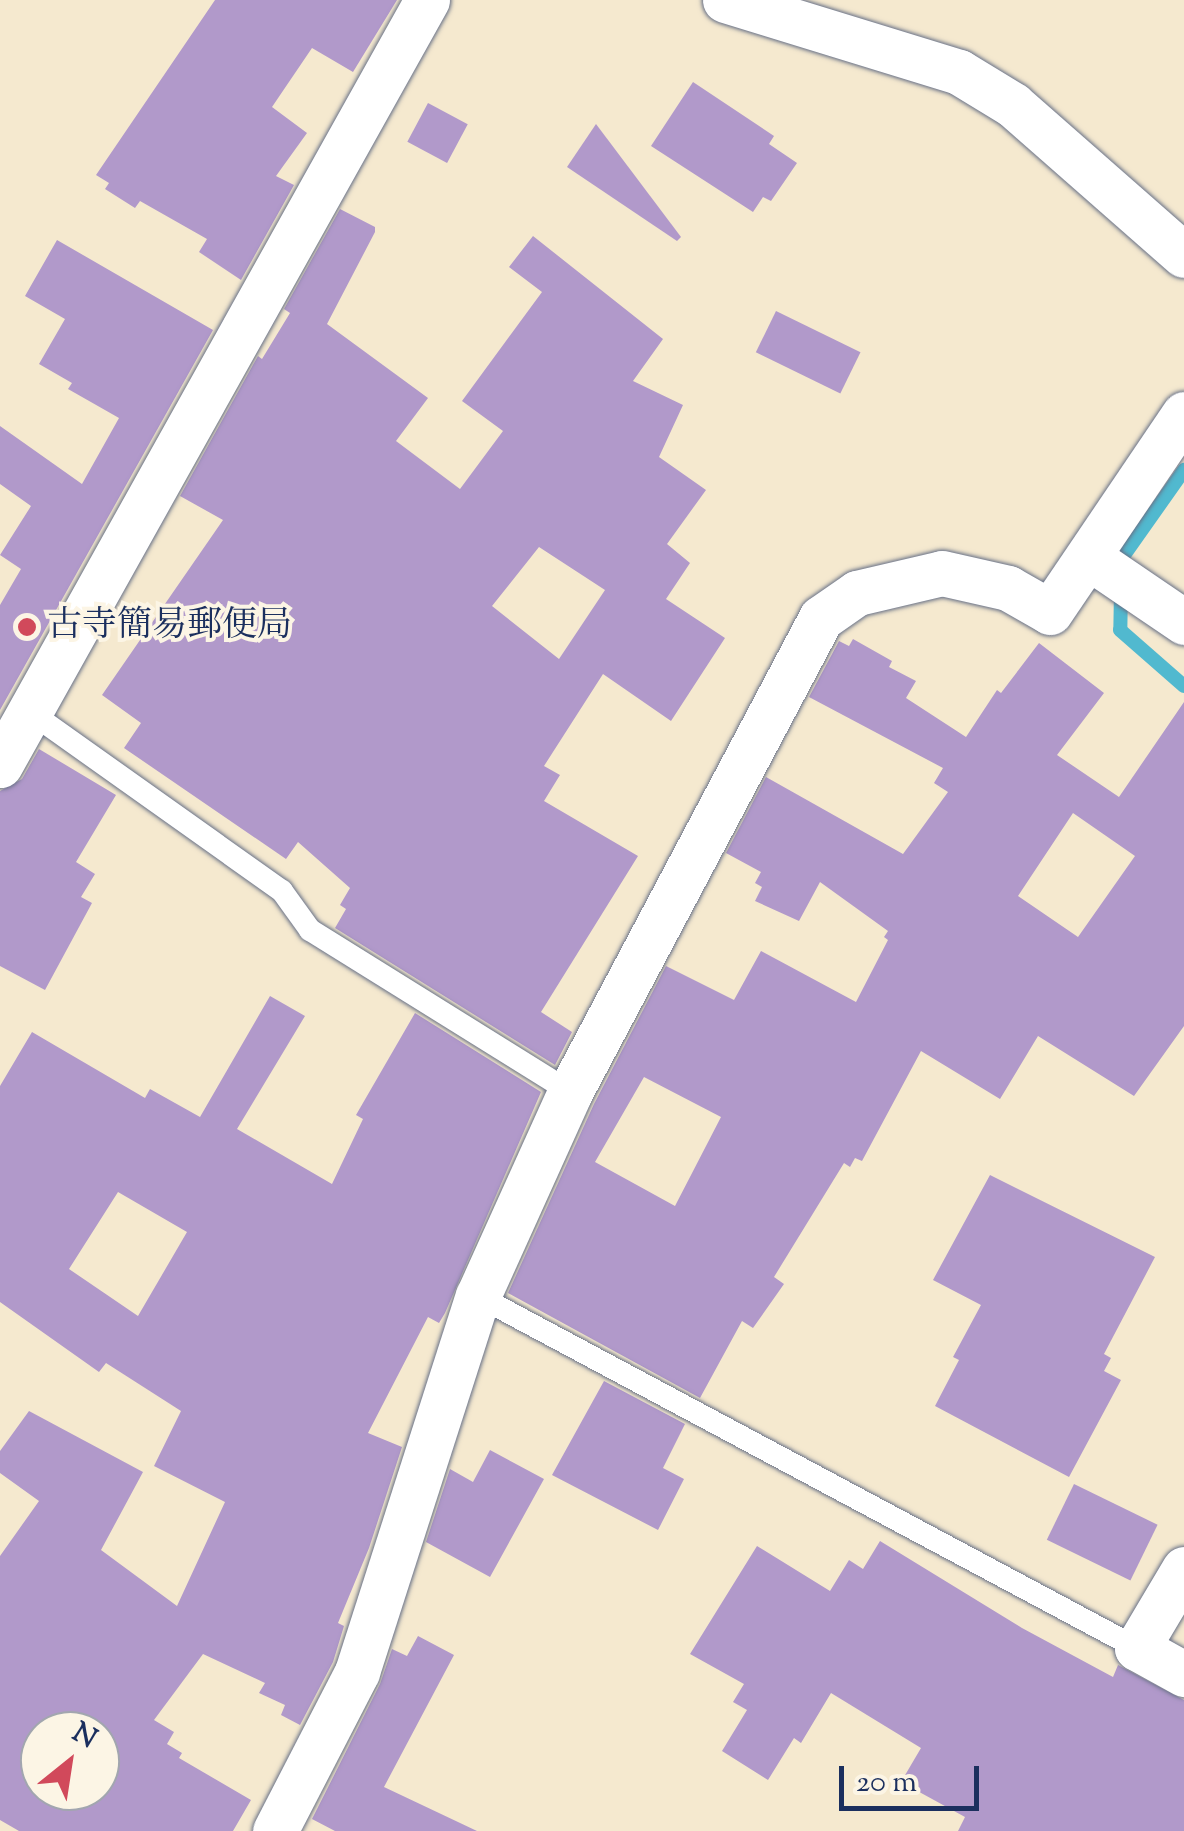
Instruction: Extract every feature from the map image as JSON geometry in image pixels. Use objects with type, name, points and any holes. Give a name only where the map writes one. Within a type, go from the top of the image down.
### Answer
[{"type":"street","points":[[0,765],[427,0]]},
{"type":"street","points":[[725,0],[960,72],[1013,105],[1184,255]]},
{"type":"street","points":[[275,1831],[357,1672],[478,1296],[570,1092],[821,618],[856,592],[942,573],[1008,588],[1050,612],[1184,414]]},
{"type":"street","points":[[1090,558],[1184,622]]},
{"type":"street","points":[[1184,1569],[1137,1648],[1184,1674]]},
{"type":"lane","points":[[30,712],[282,892],[310,930],[570,1092]]},
{"type":"lane","points":[[478,1296],[1137,1648]]},
{"type":"building","points":[[215,0],[397,0],[353,72],[312,48],[272,107],[307,133],[276,176],[294,185],[241,280],[199,252],[207,239],[140,201],[135,208],[105,189],[109,183],[96,175]]},
{"type":"building","points":[[693,82],[774,136],[769,144],[797,163],[771,201],[763,197],[753,212],[651,146]]},
{"type":"building","points":[[428,103],[468,124],[447,163],[407,142]]},
{"type":"building","points":[[596,124],[681,237],[677,241],[567,167]]},
{"type":"building","points":[[340,209],[375,227],[327,324],[428,398],[396,441],[460,489],[503,431],[462,401],[542,292],[509,267],[533,236],[663,339],[633,381],[683,405],[659,457],[706,490],[667,544],[690,563],[666,599],[725,638],[671,721],[603,674],[544,766],[560,775],[544,801],[638,856],[541,1012],[572,1032],[555,1065],[335,928],[346,909],[340,905],[350,888],[298,842],[286,859],[124,748],[141,723],[102,695],[223,520],[180,496],[258,356],[262,359],[290,313],[284,309]],"holes":[[[539,547],[605,590],[559,659],[492,606]]]},
{"type":"building","points":[[57,240],[213,330],[0,710],[0,605],[21,569],[0,555],[31,506],[0,484],[0,426],[82,484],[119,418],[68,389],[72,383],[39,364],[65,319],[25,296]]},
{"type":"building","points":[[776,311],[860,352],[840,394],[756,352]]},
{"type":"building","points":[[853,639],[892,661],[889,667],[916,681],[906,698],[966,737],[997,690],[1001,693],[1039,643],[1104,693],[1057,755],[1119,797],[1184,702],[1184,1026],[1134,1096],[1038,1036],[1000,1099],[921,1051],[862,1161],[855,1158],[850,1167],[844,1163],[774,1277],[784,1284],[753,1328],[742,1321],[700,1398],[508,1293],[594,1104],[666,966],[734,1000],[761,951],[856,1002],[888,940],[884,937],[888,931],[820,882],[799,921],[755,901],[762,887],[755,883],[761,872],[726,853],[766,777],[903,854],[948,792],[934,783],[943,768],[809,697],[839,641],[849,646]],"holes":[[[1073,813],[1135,856],[1078,937],[1018,896]],[[644,1077],[721,1117],[675,1206],[595,1162]]]},
{"type":"building","points":[[39,749],[116,795],[76,862],[95,874],[81,897],[92,903],[45,990],[0,966],[0,791],[22,779]]},
{"type":"building","points":[[270,996],[305,1016],[237,1129],[332,1184],[363,1119],[356,1115],[415,1013],[541,1092],[445,1313],[439,1323],[428,1317],[368,1433],[402,1447],[369,1548],[338,1623],[344,1626],[333,1662],[300,1725],[281,1715],[285,1705],[259,1693],[265,1683],[203,1654],[154,1720],[174,1732],[167,1744],[182,1753],[179,1758],[251,1800],[233,1831],[19,1831],[0,1820],[0,1556],[39,1501],[0,1473],[0,1451],[29,1411],[143,1472],[101,1550],[177,1606],[225,1502],[154,1466],[181,1411],[106,1363],[99,1372],[0,1302],[0,1086],[32,1032],[145,1098],[150,1089],[200,1117]],"holes":[[[118,1192],[187,1232],[138,1316],[69,1269]]]},
{"type":"building","points":[[990,1175],[1155,1257],[1104,1354],[1111,1358],[1104,1371],[1121,1380],[1069,1477],[935,1406],[959,1360],[953,1357],[981,1305],[933,1280]]},
{"type":"building","points":[[604,1381],[685,1424],[663,1468],[684,1479],[658,1530],[552,1475]]},
{"type":"building","points":[[490,1450],[544,1479],[490,1577],[426,1542],[450,1469],[473,1482]]},
{"type":"building","points":[[1074,1484],[1158,1525],[1130,1580],[1047,1540]]},
{"type":"building","points":[[880,1541],[1022,1628],[1113,1677],[1118,1665],[1184,1700],[1184,1831],[958,1831],[965,1817],[901,1782],[921,1748],[831,1693],[801,1743],[794,1738],[768,1780],[722,1751],[747,1710],[733,1702],[744,1684],[690,1654],[757,1546],[830,1591],[849,1560],[863,1569]]},
{"type":"building","points":[[418,1636],[454,1655],[384,1787],[477,1831],[335,1831],[312,1819],[380,1684],[392,1649],[407,1656]]},
{"type":"waterway","points":[[1122,569],[1122,558],[1184,470]]},
{"type":"waterway","points":[[1121,591],[1120,630],[1184,686]]},
{"type":"place","name":"古寺簡易郵便局","points":[[27,627]]}]
